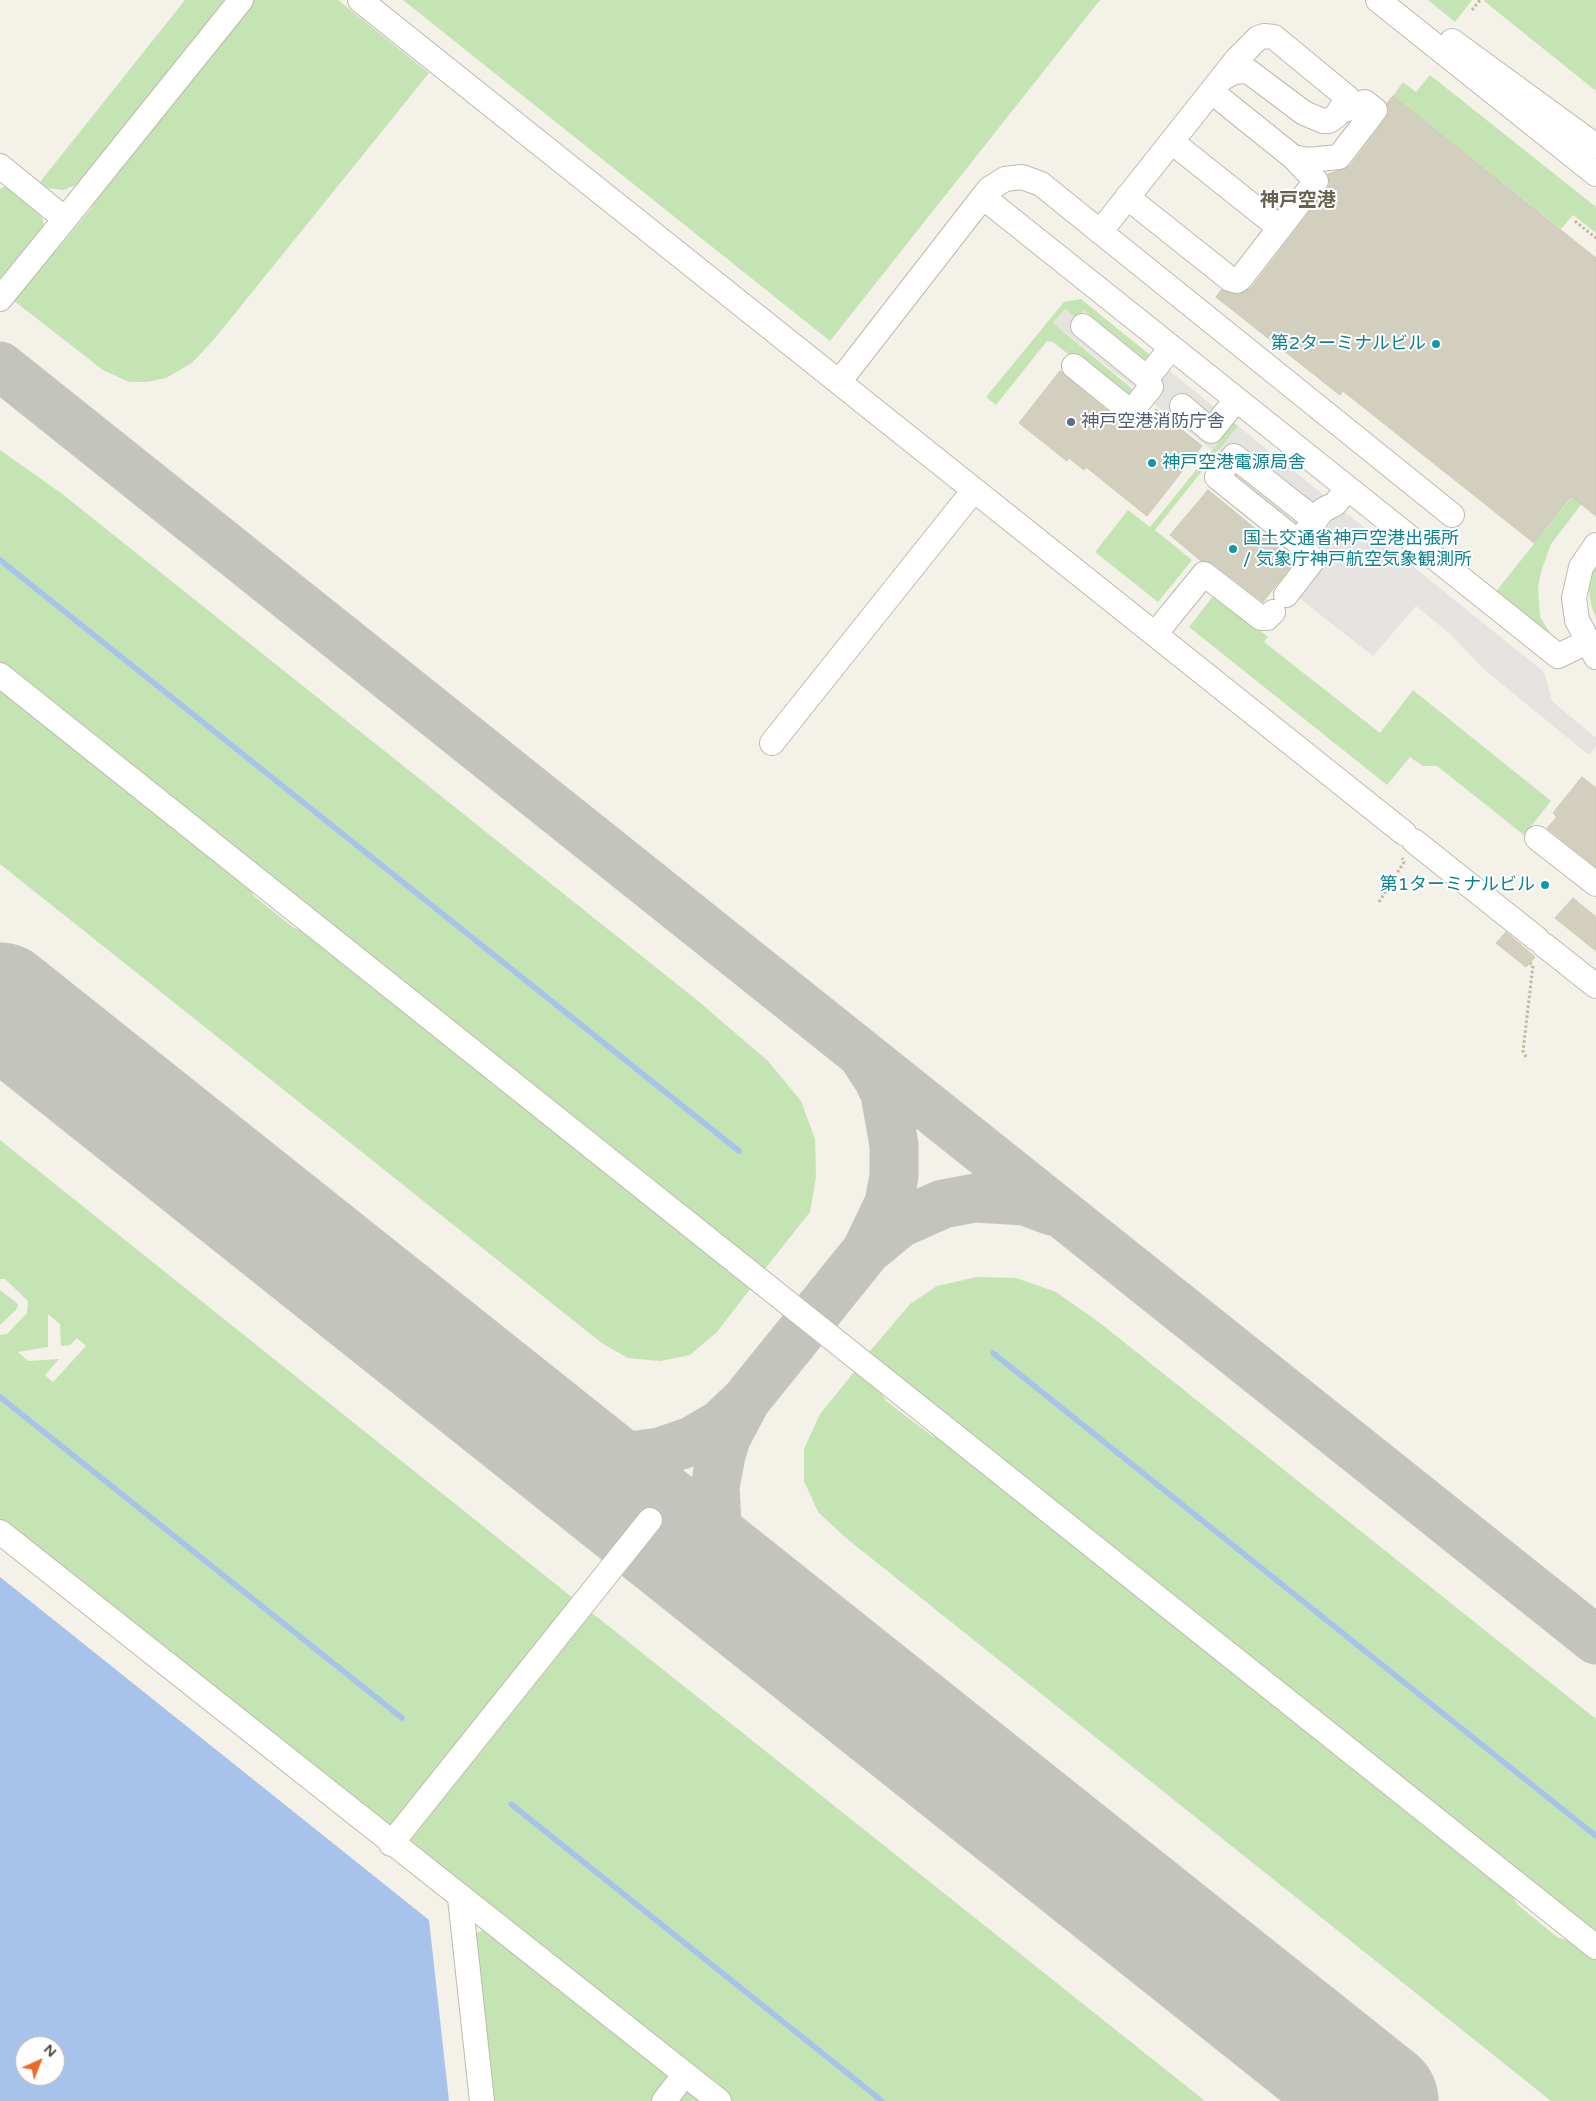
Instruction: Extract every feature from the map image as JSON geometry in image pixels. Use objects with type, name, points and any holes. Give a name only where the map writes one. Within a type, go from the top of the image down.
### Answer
[{"type":"street","points":[[0,300],[241,0]]},
{"type":"street","points":[[360,0],[1155,634],[1406,843],[1537,949],[1596,986]]},
{"type":"street","points":[[1378,0],[1596,174]]},
{"type":"street","points":[[1396,0],[1596,146]]},
{"type":"street","points":[[1100,232],[1252,42],[1258,38],[1269,36],[1278,40],[1346,94],[1347,101],[1329,121],[1314,118],[1248,71],[1234,72],[1218,85]]},
{"type":"street","points":[[1127,197],[1234,281],[1240,278],[1316,181],[1218,85]]},
{"type":"street","points":[[1293,157],[1308,160],[1339,157],[1375,110],[1365,102],[1339,112]]},
{"type":"street","points":[[1172,142],[1280,228]]},
{"type":"street","points":[[2,171],[65,219]]},
{"type":"street","points":[[840,382],[983,197],[998,182],[1006,178],[1030,179],[1041,184],[1452,515]]},
{"type":"street","points":[[983,197],[1348,488],[1375,523],[1558,656],[1594,653],[1577,620],[1574,598],[1581,567],[1596,545]]},
{"type":"street","points":[[1074,366],[1131,412],[1151,387],[1147,378],[1083,326]]},
{"type":"street","points":[[1147,378],[1171,348]]},
{"type":"street","points":[[1182,406],[1211,431],[1236,400]]},
{"type":"street","points":[[1155,634],[1204,574],[1260,618],[1267,618],[1313,560],[1298,542],[1217,477],[1234,456],[1315,520]]},
{"type":"street","points":[[1298,542],[1323,510],[1336,504],[1348,488]]},
{"type":"street","points":[[772,743],[974,490]]},
{"type":"street","points":[[0,675],[1596,1948]]},
{"type":"street","points":[[1536,838],[1596,884]]},
{"type":"street","points":[[392,1844],[650,1520]]},
{"type":"street","points":[[0,1532],[718,2101]]},
{"type":"street","points":[[460,1898],[482,2101]]},
{"type":"street","points":[[664,2101],[685,2074]]},
{"type":"path","points":[[1472,10],[1480,0]]},
{"type":"path","points":[[1575,221],[1596,238]]},
{"type":"path","points":[[1379,902],[1404,862],[1406,843]]},
{"type":"path","points":[[1526,1057],[1523,1051],[1533,965],[1537,949]]},
{"type":"green space","points":[[185,0],[231,0],[78,184],[64,190],[36,187]]},
{"type":"green space","points":[[251,0],[338,0],[429,73],[216,337],[192,363],[166,378],[147,382],[129,382],[103,370],[9,297],[45,257],[56,251],[91,209],[104,181]]},
{"type":"green space","points":[[403,0],[1100,0],[830,341]]},
{"type":"green space","points":[[1428,0],[1472,0],[1455,22]]},
{"type":"green space","points":[[1596,0],[1596,91],[1484,1]]},
{"type":"green space","points":[[1430,75],[1596,207],[1596,233],[1573,215],[1561,229],[1393,96],[1403,82],[1416,92]]},
{"type":"green space","points":[[8,187],[37,210],[43,220],[44,231],[0,288],[0,189]]},
{"type":"green space","points":[[1081,299],[1150,355],[1146,361],[1084,310],[1077,319],[1065,309],[1053,323],[1136,392],[1128,402],[1053,342],[1047,341],[996,405],[986,397],[1064,302]]},
{"type":"green space","points":[[1234,423],[1238,426],[1155,530],[1192,560],[1158,602],[1095,552],[1128,510],[1150,527]]},
{"type":"green space","points":[[0,450],[61,493],[698,1001],[768,1061],[801,1101],[815,1139],[816,1177],[810,1212],[761,1274],[0,667]]},
{"type":"green space","points":[[1596,466],[1596,485],[1551,544],[1541,572],[1538,588],[1540,617],[1554,639],[1494,594]]},
{"type":"green space","points":[[1596,559],[1596,618],[1591,605],[1588,580]]},
{"type":"green space","points":[[1214,595],[1268,637],[1264,642],[1380,733],[1413,690],[1551,801],[1524,835],[1437,766],[1423,766],[1410,757],[1387,785],[1189,627]]},
{"type":"green space","points":[[0,681],[239,872],[254,896],[294,928],[320,937],[754,1284],[717,1332],[690,1355],[660,1361],[628,1358],[603,1344],[0,864]]},
{"type":"green space","points":[[0,1140],[578,1602],[391,1826],[381,1822],[0,1518],[0,1335],[7,1334],[27,1313],[28,1301],[5,1279],[0,1279]],"holes":[[[48,1314],[60,1324],[61,1346],[70,1345],[77,1338],[86,1346],[53,1382],[45,1375],[59,1359],[28,1361],[18,1352],[48,1347]]]},
{"type":"green space","points":[[977,1277],[1016,1278],[1056,1292],[1100,1323],[1596,1719],[1596,1941],[865,1357],[910,1304],[937,1286]]},
{"type":"green space","points":[[0,1290],[18,1304],[17,1309],[0,1325]]},
{"type":"green space","points":[[859,1366],[871,1376],[886,1401],[932,1436],[952,1441],[1501,1880],[1518,1905],[1557,1937],[1585,1947],[1596,1956],[1596,2101],[1551,2101],[846,1538],[818,1512],[804,1481],[804,1449],[820,1414]]},
{"type":"green space","points":[[587,1609],[1205,2101],[732,2101],[413,1848],[409,1837]]},
{"type":"green space","points":[[485,1929],[670,2077],[657,2101],[493,2101],[477,1952],[477,1933]]},
{"type":"green space","points":[[686,2089],[701,2101],[672,2101]]},
{"type":"shaded area","points":[[1065,309],[1077,319],[1084,310],[1145,361],[1150,355],[1234,423],[1212,450],[1053,323]]},
{"type":"shaded area","points":[[1238,426],[1544,672],[1552,701],[1596,738],[1596,746],[1589,755],[1487,672],[1450,634],[1416,606],[1373,656],[1299,598],[1324,564],[1204,469]]},
{"type":"water","points":[[0,1577],[429,1920],[449,2101],[0,2101]]},
{"type":"building","name":"第2ターミナルビル","points":[[1393,96],[1596,258],[1596,516],[1571,496],[1534,543],[1343,391],[1340,395],[1216,297],[1221,290],[1239,295],[1252,287],[1327,189],[1330,183],[1328,174],[1350,166],[1386,118],[1389,111],[1387,103]]},
{"type":"building","points":[[1060,371],[1122,423],[1138,432],[1156,409],[1202,446],[1147,516],[1086,467],[1084,470],[1069,458],[1067,461],[1019,423]]},
{"type":"building","name":"国土交通省神戸空港出張所 / 気象庁神戸航空気象観測所","points":[[1208,490],[1295,561],[1263,602],[1212,563],[1201,561],[1170,535]]},
{"type":"building","points":[[1582,777],[1596,788],[1596,867],[1547,828],[1557,817],[1553,813]]},
{"type":"building","points":[[1573,898],[1596,917],[1596,951],[1555,918]]},
{"type":"building","points":[[1506,932],[1535,957],[1526,967],[1496,943]]},
{"type":"waterway","points":[[0,560],[739,1151]]},
{"type":"waterway","points":[[993,1353],[1596,1836]]},
{"type":"waterway","points":[[0,1397],[402,1718]]},
{"type":"waterway","points":[[511,1804],[882,2101]]},
{"type":"taxiway","points":[[0,366],[1596,1640]]},
{"type":"taxiway","points":[[865,1059],[885,1094],[894,1145],[894,1176],[889,1203],[867,1249]]},
{"type":"taxiway","points":[[530,1426],[581,1449],[614,1456],[660,1452],[692,1441],[721,1424],[746,1400],[867,1250],[900,1223],[943,1204],[975,1198],[1025,1201],[1052,1211]]},
{"type":"taxiway","points":[[744,1404],[726,1438],[721,1455],[715,1487],[717,1524],[722,1543],[737,1578],[765,1613]]},
{"type":"runway","points":[[0,1003],[1378,2101]]},
{"type":"place","name":"第2ターミナルビル","points":[[1436,344]]},
{"type":"place","name":"神戸空港消防庁舎","points":[[1071,422]]},
{"type":"place","name":"神戸空港電源局舎","points":[[1152,463]]},
{"type":"place","name":"国土交通省神戸空港出張所 / 気象庁神戸航空気象観測所","points":[[1233,549]]},
{"type":"place","name":"第1ターミナルビル","points":[[1545,885]]},
{"type":"district","name":"神戸空港","points":[[1298,201]]}]
